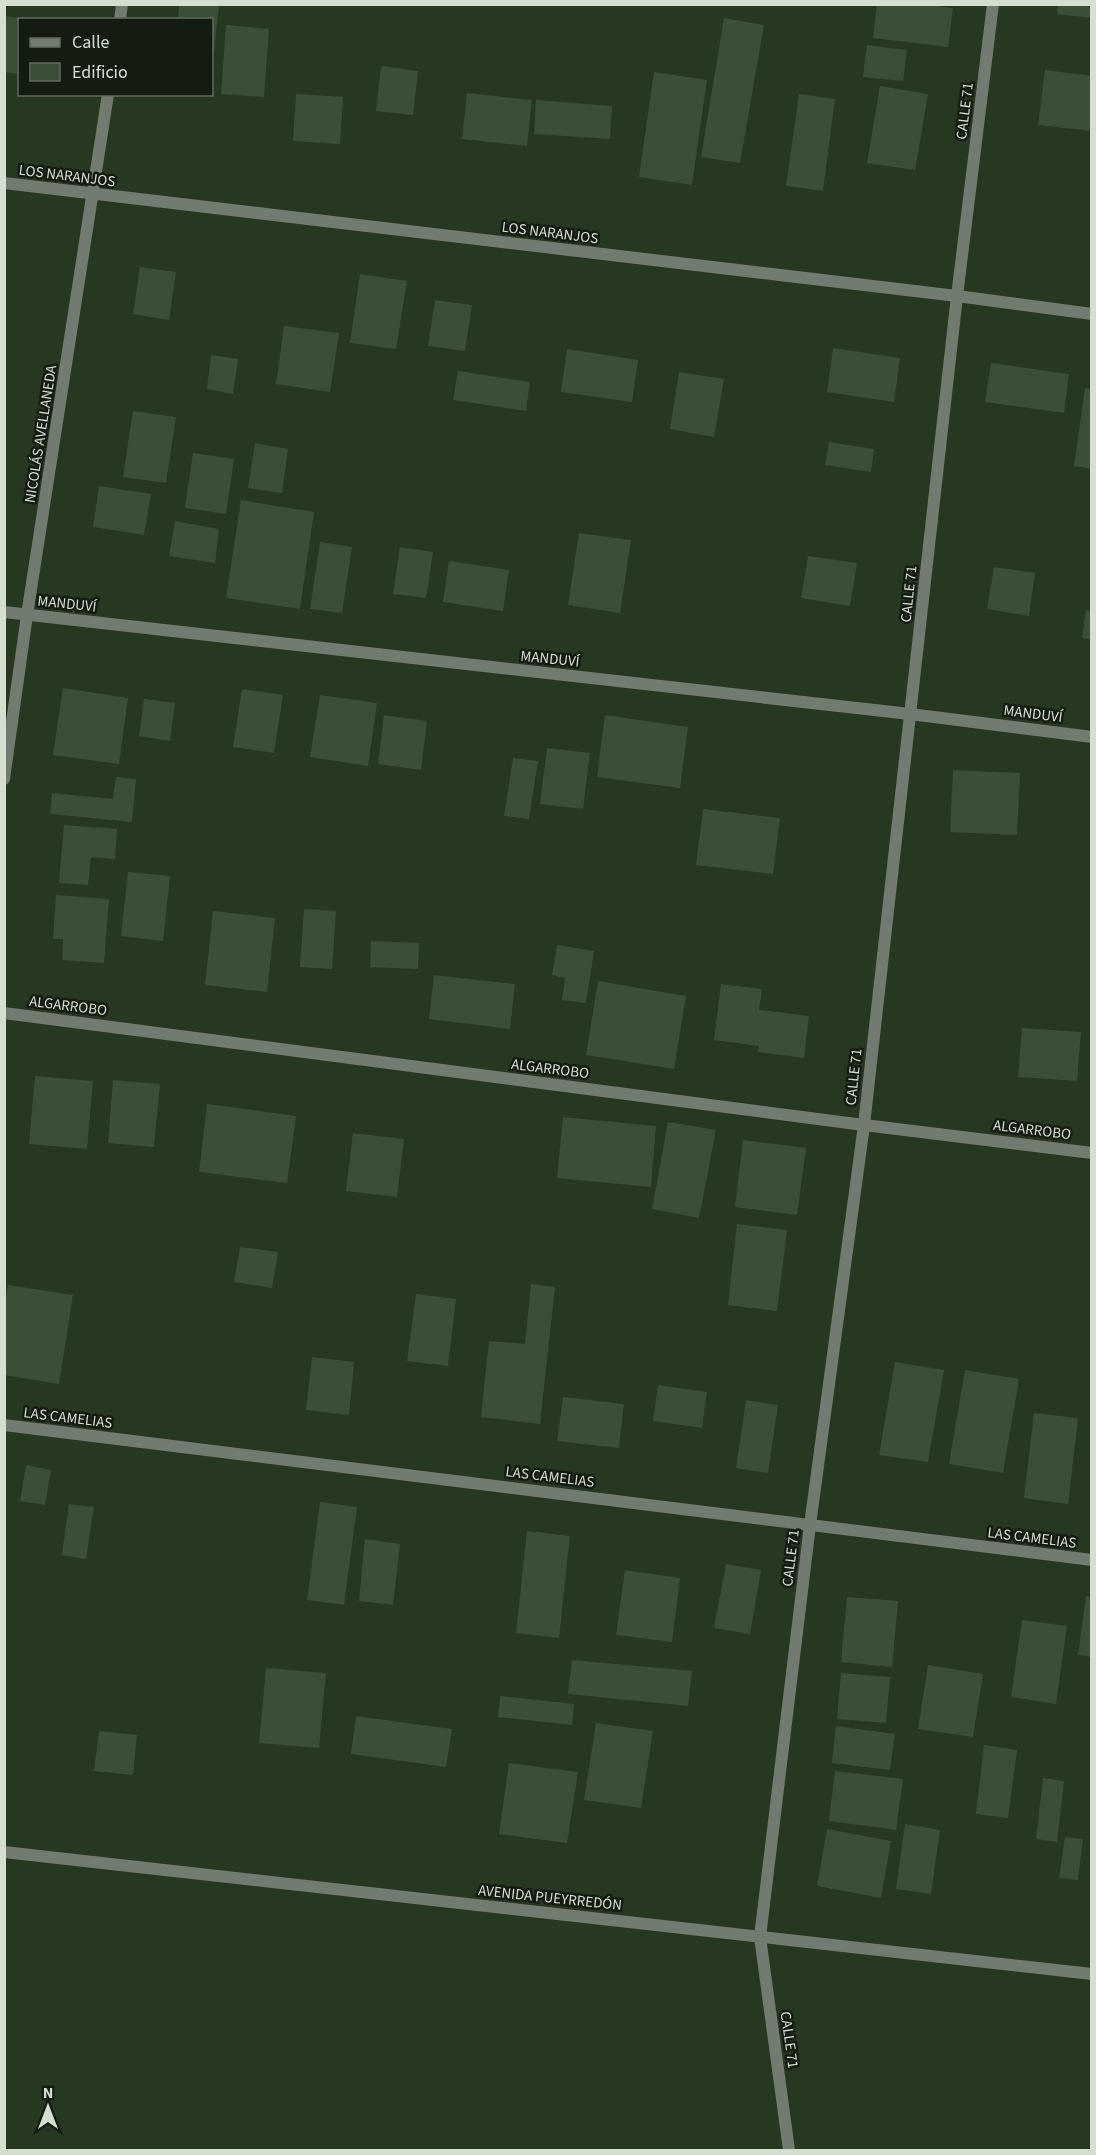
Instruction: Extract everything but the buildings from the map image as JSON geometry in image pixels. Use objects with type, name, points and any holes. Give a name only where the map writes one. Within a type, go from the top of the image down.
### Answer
[{"type":"street","name":"CALLE 71","points":[[789,2151],[760,1937],[810,1524],[864,1125],[957,296],[993,4]]},
{"type":"street","name":"NICOLÁS AVELLANEDA","points":[[4,779],[27,615],[108,96]]},
{"type":"street","name":"LOS NARANJOS","points":[[4,183],[1092,314]]},
{"type":"street","name":"MANDUVÍ","points":[[4,612],[910,714],[1092,737]]},
{"type":"street","name":"ALGARROBO","points":[[4,1013],[864,1125],[1092,1152]]},
{"type":"street","name":"LAS CAMELIAS","points":[[4,1425],[1092,1560]]},
{"type":"street","name":"AVENIDA PUEYRREDÓN","points":[[4,1852],[1092,1974]]}]
